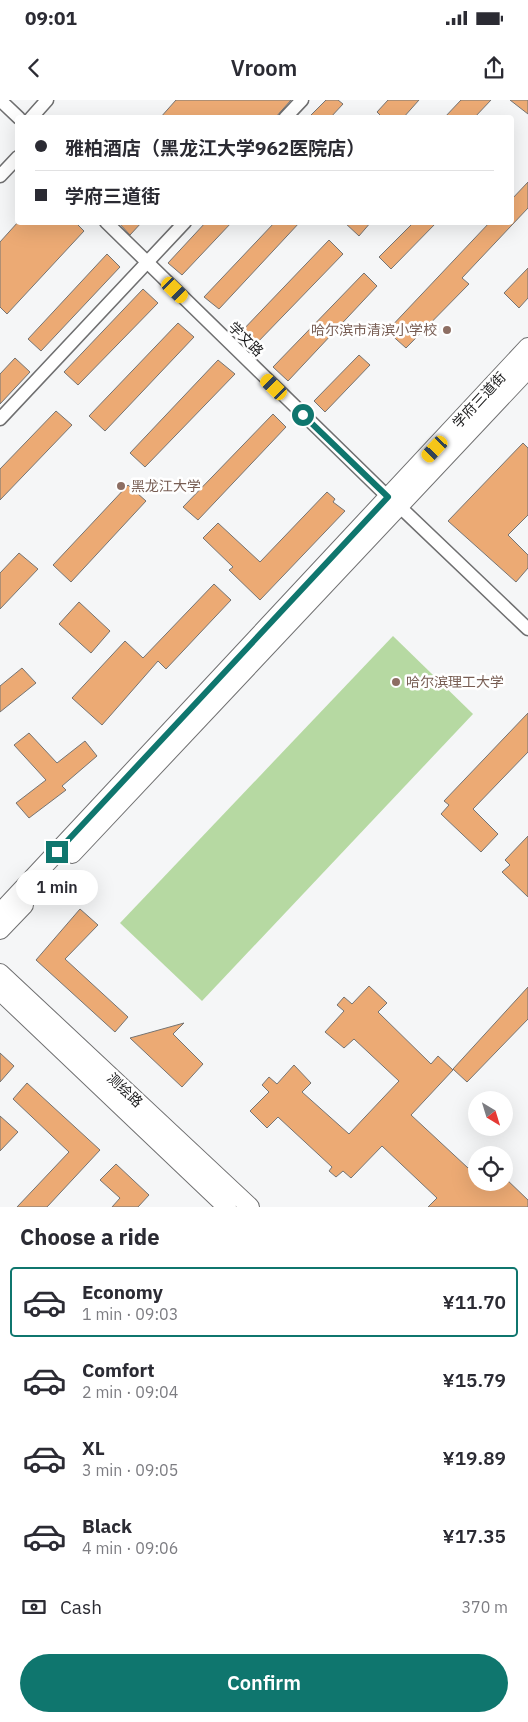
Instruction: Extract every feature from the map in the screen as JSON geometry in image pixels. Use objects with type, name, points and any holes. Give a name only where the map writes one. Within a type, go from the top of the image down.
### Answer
[{"type":"main road","name":"学府三道街","points":[[0,930],[393,502],[421,463],[528,347]]},
{"type":"main road","name":"学府三道街","points":[[0,913],[393,502],[528,369]]},
{"type":"main road","name":"测绘路","points":[[0,973],[250,1207]]},
{"type":"main road","name":"测绘路","points":[[0,991],[227,1207]]},
{"type":"street","points":[[0,100],[16,115]]},
{"type":"street","points":[[34,115],[47,100]]},
{"type":"street","points":[[288,115],[302,100]]},
{"type":"street","points":[[0,176],[15,160]]},
{"type":"street","name":"学文路","points":[[109,225],[393,502],[528,630]]},
{"type":"street","points":[[0,420],[182,225]]},
{"type":"green space","points":[[393,636],[473,714],[202,1001],[120,923]]},
{"type":"building","points":[[176,100],[291,100],[278,115],[163,115]]},
{"type":"building","points":[[326,100],[338,100],[343,104],[333,115],[311,115]]},
{"type":"building","points":[[388,100],[419,100],[406,115],[380,115],[377,112]]},
{"type":"building","points":[[461,100],[491,100],[477,115],[447,115]]},
{"type":"building","points":[[510,100],[528,100],[528,114]]},
{"type":"building","points":[[528,182],[528,208],[514,223],[514,197]]},
{"type":"building","points":[[15,225],[78,225],[84,231],[7,314],[0,307],[0,242]]},
{"type":"building","points":[[121,225],[139,225],[130,235]]},
{"type":"building","points":[[203,225],[229,225],[182,275],[168,263]]},
{"type":"building","points":[[272,225],[297,225],[219,309],[204,297]]},
{"type":"building","points":[[347,225],[368,225],[359,236]]},
{"type":"building","points":[[411,225],[434,225],[391,269],[379,257]]},
{"type":"building","points":[[487,225],[512,225],[462,278],[469,284],[406,348],[387,331]]},
{"type":"building","points":[[329,240],[343,254],[254,346],[240,333]]},
{"type":"building","points":[[107,254],[120,267],[41,351],[28,339]]},
{"type":"building","points":[[528,268],[528,298],[519,308],[504,293]]},
{"type":"building","points":[[364,273],[377,286],[288,381],[273,367]]},
{"type":"building","points":[[143,289],[158,303],[78,385],[64,372]]},
{"type":"building","points":[[178,323],[194,337],[105,431],[89,416]]},
{"type":"building","points":[[359,355],[370,365],[325,412],[314,401]]},
{"type":"building","points":[[15,358],[30,372],[0,404],[0,374]]},
{"type":"building","points":[[218,360],[235,374],[145,467],[130,453]]},
{"type":"building","points":[[56,411],[72,425],[0,500],[0,469]]},
{"type":"building","points":[[273,414],[286,427],[198,520],[183,507]]},
{"type":"building","points":[[523,443],[528,448],[528,515],[508,535],[528,555],[528,568],[516,582],[448,521]]},
{"type":"building","points":[[128,485],[146,501],[71,582],[53,565]]},
{"type":"building","points":[[327,492],[335,499],[333,502],[345,511],[260,600],[229,570],[233,567],[203,538],[218,523],[260,562]]},
{"type":"building","points":[[19,553],[38,569],[0,609],[0,573]]},
{"type":"building","points":[[214,584],[231,600],[166,669],[158,661],[102,725],[72,698],[125,641],[143,658]]},
{"type":"building","points":[[79,602],[110,631],[91,653],[59,624]]},
{"type":"building","points":[[22,668],[36,683],[0,712],[0,686]]},
{"type":"building","points":[[528,713],[528,752],[473,809],[498,834],[481,852],[441,814],[449,805],[444,801]]},
{"type":"building","points":[[29,733],[57,763],[85,741],[97,756],[62,786],[66,790],[29,818],[16,803],[46,780],[14,745]]},
{"type":"building","points":[[528,836],[528,897],[502,872],[510,865],[505,860]]},
{"type":"building","points":[[80,909],[98,925],[65,959],[128,1017],[115,1032],[36,960]]},
{"type":"building","points":[[369,986],[387,1003],[378,1012],[431,1064],[438,1056],[453,1070],[411,1115],[468,1168],[468,1191],[513,1191],[513,1186],[528,1200],[528,1207],[428,1207],[437,1198],[382,1146],[351,1178],[343,1171],[336,1177],[329,1171],[332,1167],[278,1117],[267,1128],[250,1111],[269,1092],[262,1085],[269,1077],[277,1084],[294,1065],[311,1083],[302,1092],[349,1134],[399,1081],[354,1039],[344,1048],[325,1032],[344,1011],[337,1005],[344,997],[352,1004]]},
{"type":"building","points":[[528,987],[528,1019],[467,1082],[453,1069]]},
{"type":"building","points":[[184,1023],[173,1034],[203,1064],[182,1087],[130,1038]]},
{"type":"building","points":[[0,1053],[14,1066],[0,1082]]},
{"type":"building","points":[[27,1083],[100,1150],[47,1207],[17,1207],[69,1152],[13,1099]]},
{"type":"building","points":[[0,1116],[18,1132],[0,1151]]},
{"type":"building","points":[[116,1164],[149,1195],[138,1207],[112,1207],[120,1198],[100,1180]]},
{"type":"place","name":"哈尔滨市清滨小学校","points":[[447,330]]},
{"type":"place","name":"黑龙江大学","points":[[121,486]]},
{"type":"place","name":"哈尔滨理工大学","points":[[396,682]]},
{"type":"route","points":[[57,852],[388,497],[303,415]]}]
